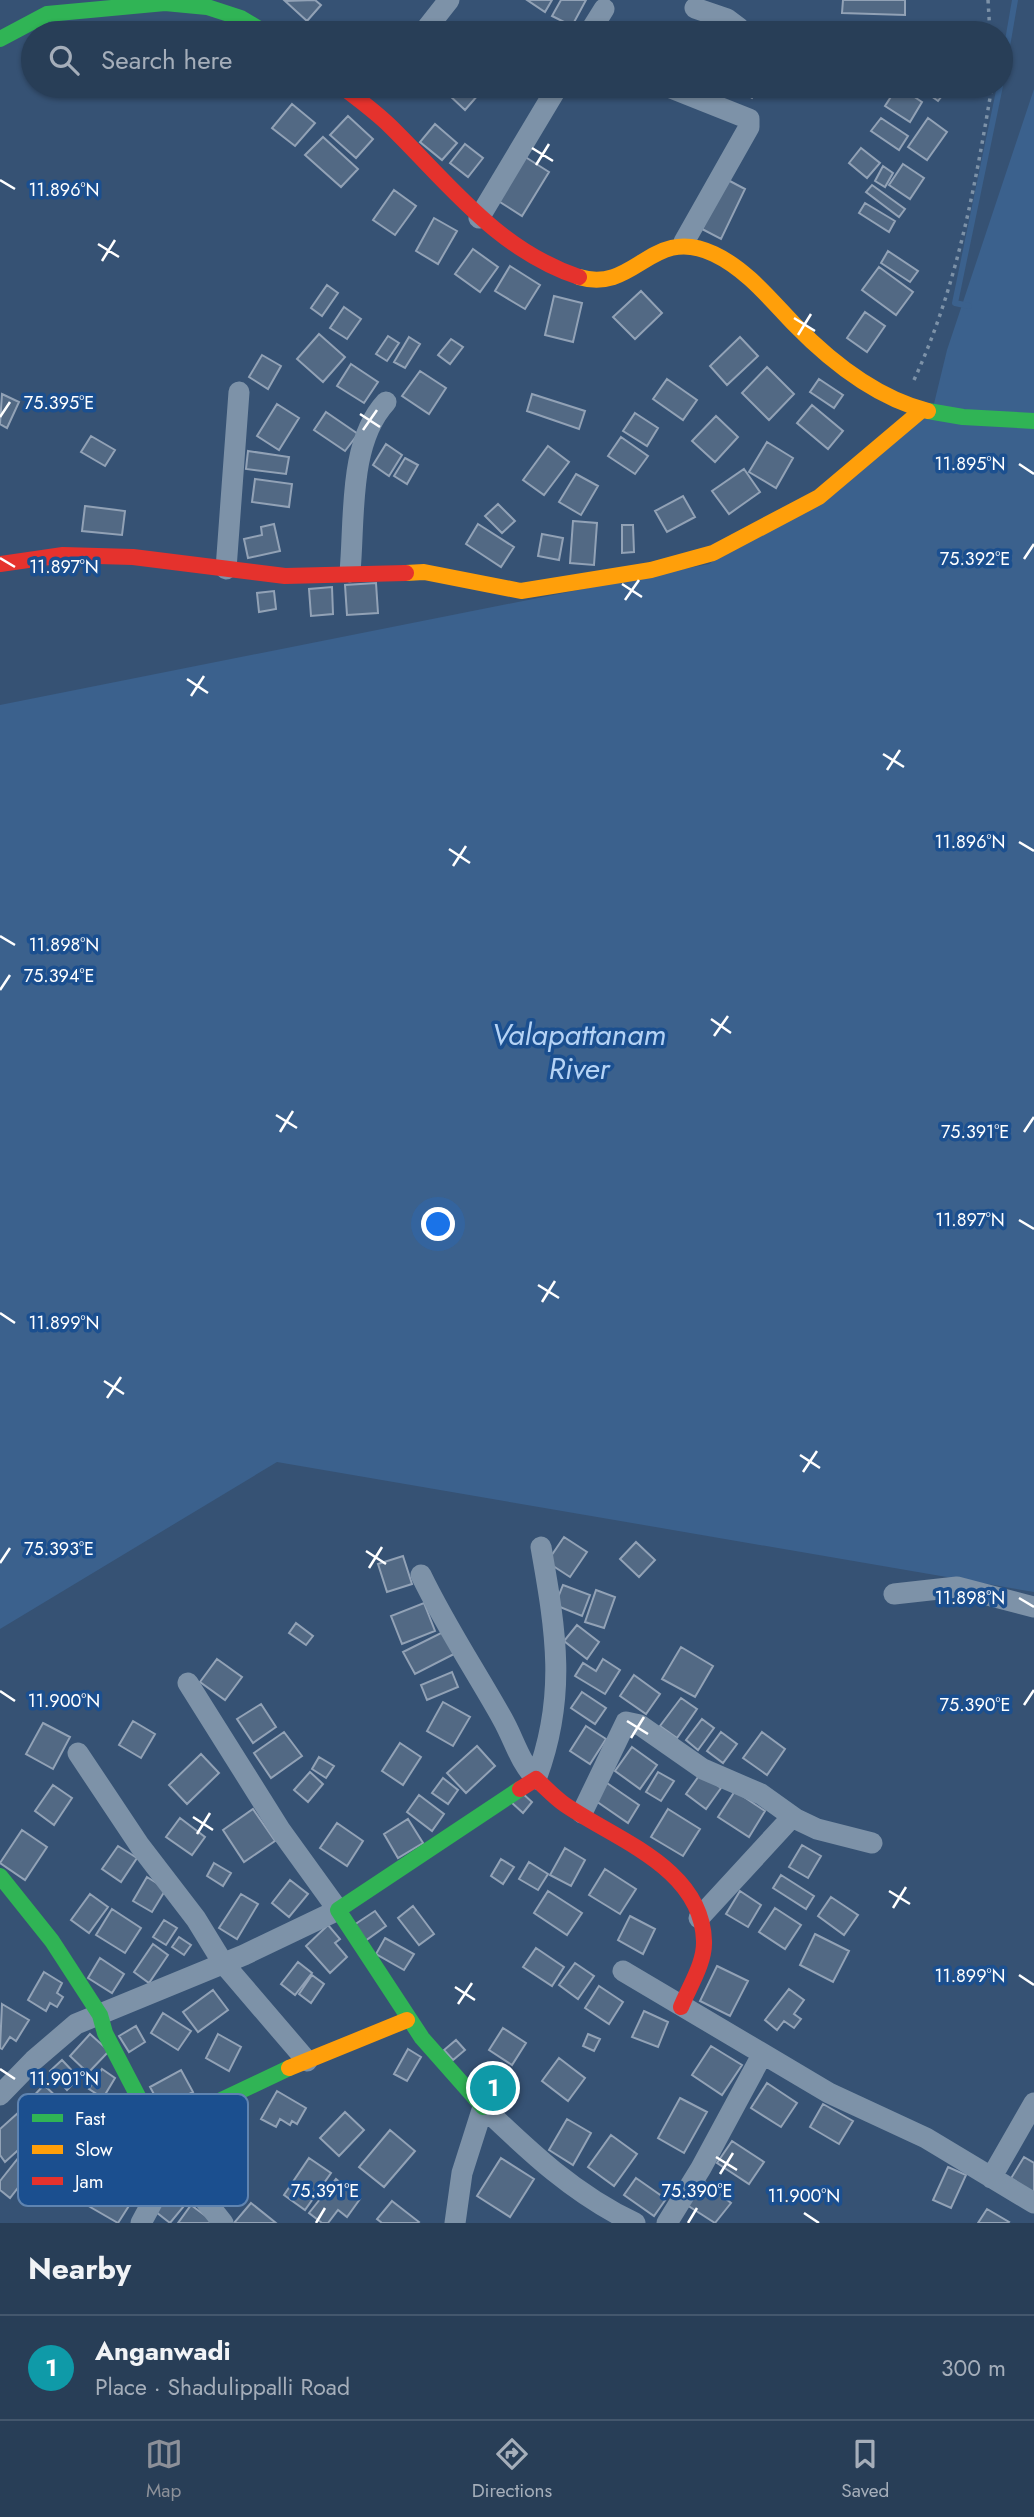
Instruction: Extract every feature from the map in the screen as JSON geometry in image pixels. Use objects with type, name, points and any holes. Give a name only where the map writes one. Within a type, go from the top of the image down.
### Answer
[{"type":"street","points":[[432,21],[449,0]]},
{"type":"street","points":[[34,21],[47,14],[145,2],[245,9]]},
{"type":"street","points":[[695,8],[730,21]]},
{"type":"street","points":[[596,21],[604,9]]},
{"type":"street","points":[[0,39],[21,28]]},
{"type":"street","points":[[363,98],[503,240],[543,263],[591,280],[614,278],[659,248],[684,242],[715,253],[743,273],[816,346],[881,393],[922,410],[1034,421]]},
{"type":"street","points":[[479,218],[551,98]]},
{"type":"street","points":[[684,242],[749,127],[749,119],[721,98]]},
{"type":"street","points":[[226,569],[239,392]]},
{"type":"street","points":[[350,572],[359,453],[372,417],[386,402]]},
{"type":"street","points":[[0,564],[63,555],[132,557],[285,576],[350,572],[424,572],[521,591],[651,570],[713,553],[820,497],[922,410]]},
{"type":"street","points":[[0,2095],[34,2060],[76,2024],[223,1963],[338,1910],[536,1779],[548,1748],[558,1689],[550,1598],[541,1547]]},
{"type":"street","points":[[421,1575],[438,1612],[504,1721],[520,1761],[536,1779],[567,1805],[615,1830],[660,1864],[690,1899],[704,1942],[681,2007]]},
{"type":"street","points":[[894,1594],[957,1587],[1034,1607]]},
{"type":"street","points":[[188,1683],[281,1831],[338,1910],[407,2020],[452,2077],[554,2173],[607,2210],[635,2223]]},
{"type":"street","points":[[582,1813],[626,1723],[640,1725],[703,1769],[761,1794],[792,1817],[817,1829],[872,1843]]},
{"type":"street","points":[[78,1753],[140,1846],[196,1919],[223,1963],[307,2061]]},
{"type":"street","points":[[698,1918],[792,1817]]},
{"type":"street","points":[[0,1877],[52,1941],[100,2014],[105,2032],[139,2094]]},
{"type":"street","points":[[623,1971],[829,2093],[926,2138],[1034,2203]]},
{"type":"street","points":[[236,2094],[407,2020]]},
{"type":"street","points":[[667,2223],[701,2168],[762,2055]]},
{"type":"street","points":[[991,2178],[1034,2104]]},
{"type":"street","points":[[455,2223],[462,2173],[483,2107]]},
{"type":"street","points":[[141,2223],[150,2206]]},
{"type":"street","points":[[210,2206],[223,2223]]},
{"type":"path","points":[[988,0],[989,21]]},
{"type":"path","points":[[904,403],[931,343],[969,219],[990,98]]},
{"type":"water","name":"Valapattanam River","points":[[1034,89],[1034,1592],[277,1462],[0,1629],[0,705],[709,564],[932,412],[947,350]]},
{"type":"building","points":[[315,0],[321,5],[307,21],[285,1]]},
{"type":"building","points":[[527,0],[552,0],[545,12]]},
{"type":"building","points":[[561,0],[586,0],[575,21],[562,21],[552,16]]},
{"type":"building","points":[[843,0],[905,0],[905,15],[842,13]]},
{"type":"building","points":[[452,98],[475,98],[465,110]]},
{"type":"building","points":[[890,98],[916,98],[922,102],[910,122],[885,106]]},
{"type":"building","points":[[292,104],[315,123],[295,146],[272,128]]},
{"type":"building","points":[[348,116],[373,139],[356,158],[330,135]]},
{"type":"building","points":[[881,118],[908,136],[899,150],[871,131]]},
{"type":"building","points":[[928,118],[947,132],[927,160],[908,147]]},
{"type":"building","points":[[435,124],[457,143],[442,160],[420,142]]},
{"type":"building","points":[[323,137],[358,169],[341,187],[305,155]]},
{"type":"building","points":[[465,144],[483,158],[468,177],[450,163]]},
{"type":"building","points":[[861,148],[880,163],[867,178],[849,163]]},
{"type":"building","points":[[519,153],[549,172],[522,216],[492,197]]},
{"type":"building","points":[[903,164],[924,178],[910,199],[889,185]]},
{"type":"building","points":[[883,166],[893,173],[885,187],[875,181]]},
{"type":"building","points":[[726,179],[745,189],[721,239],[702,229]]},
{"type":"building","points":[[872,185],[905,209],[899,217],[866,192]]},
{"type":"building","points":[[394,190],[416,206],[395,235],[373,220]]},
{"type":"building","points":[[865,203],[895,221],[889,232],[859,213]]},
{"type":"building","points":[[434,218],[457,231],[438,264],[416,251]]},
{"type":"building","points":[[473,249],[498,267],[480,292],[455,274]]},
{"type":"building","points":[[888,251],[918,271],[910,282],[881,263]]},
{"type":"building","points":[[510,266],[540,285],[525,309],[495,291]]},
{"type":"building","points":[[879,267],[913,292],[896,315],[862,290]]},
{"type":"building","points":[[327,285],[338,293],[322,316],[311,308]]},
{"type":"building","points":[[641,291],[662,313],[635,339],[613,317]]},
{"type":"building","points":[[554,296],[582,303],[573,342],[545,335]]},
{"type":"building","points":[[344,307],[361,319],[347,339],[330,328]]},
{"type":"building","points":[[865,312],[885,326],[867,352],[847,338]]},
{"type":"building","points":[[319,334],[345,357],[323,382],[297,359]]},
{"type":"building","points":[[388,336],[399,343],[387,361],[376,354]]},
{"type":"building","points":[[409,337],[420,344],[405,368],[394,362]]},
{"type":"building","points":[[740,337],[758,356],[727,385],[710,366]]},
{"type":"building","points":[[451,339],[463,347],[450,364],[438,355]]},
{"type":"building","points":[[262,355],[281,366],[268,389],[249,377]]},
{"type":"building","points":[[351,364],[378,382],[364,403],[337,386]]},
{"type":"building","points":[[767,367],[794,394],[769,420],[742,393]]},
{"type":"building","points":[[420,371],[446,388],[429,414],[402,396]]},
{"type":"building","points":[[667,379],[697,400],[683,420],[653,399]]},
{"type":"building","points":[[819,379],[843,395],[834,408],[810,392]]},
{"type":"building","points":[[2,394],[19,402],[7,428],[0,424]]},
{"type":"building","points":[[532,394],[585,411],[579,429],[527,411]]},
{"type":"building","points":[[277,404],[299,418],[279,450],[257,436]]},
{"type":"building","points":[[812,405],[843,431],[828,449],[797,423]]},
{"type":"building","points":[[326,412],[358,434],[345,451],[314,430]]},
{"type":"building","points":[[635,413],[658,428],[647,446],[623,431]]},
{"type":"building","points":[[716,416],[738,437],[715,462],[692,441]]},
{"type":"building","points":[[91,436],[115,450],[105,466],[81,452]]},
{"type":"building","points":[[621,437],[648,456],[635,474],[608,456]]},
{"type":"building","points":[[767,442],[793,458],[776,488],[749,472]]},
{"type":"building","points":[[386,444],[402,455],[389,476],[373,465]]},
{"type":"building","points":[[548,446],[569,462],[544,495],[523,480]]},
{"type":"building","points":[[248,451],[289,457],[286,474],[246,469]]},
{"type":"building","points":[[405,458],[418,465],[407,484],[394,476]]},
{"type":"building","points":[[744,469],[760,492],[729,514],[712,491]]},
{"type":"building","points":[[576,474],[598,486],[581,515],[559,502]]},
{"type":"building","points":[[255,479],[292,484],[289,507],[252,502]]},
{"type":"building","points":[[683,496],[695,517],[667,532],[655,511]]},
{"type":"building","points":[[498,504],[515,521],[502,533],[485,516]]},
{"type":"building","points":[[85,506],[125,511],[122,535],[82,531]]},
{"type":"building","points":[[573,521],[597,523],[594,565],[570,563]]},
{"type":"building","points":[[274,524],[280,551],[248,558],[244,539],[262,535],[261,527]]},
{"type":"building","points":[[478,524],[514,547],[501,567],[466,544]]},
{"type":"building","points":[[622,525],[633,525],[634,552],[622,553]]},
{"type":"building","points":[[542,534],[563,538],[559,560],[538,556]]},
{"type":"building","points":[[376,583],[378,613],[347,615],[345,585]]},
{"type":"building","points":[[332,587],[333,614],[311,616],[309,589]]},
{"type":"building","points":[[274,591],[276,609],[259,612],[257,593]]},
{"type":"building","points":[[564,1537],[587,1552],[570,1577],[547,1562]]},
{"type":"building","points":[[636,1542],[655,1560],[639,1577],[620,1559]]},
{"type":"building","points":[[403,1556],[412,1584],[387,1592],[378,1564]]},
{"type":"building","points":[[563,1585],[590,1595],[582,1616],[555,1605]]},
{"type":"building","points":[[596,1590],[615,1597],[604,1628],[585,1622]]},
{"type":"building","points":[[424,1603],[435,1631],[402,1644],[391,1616]]},
{"type":"building","points":[[296,1623],[313,1636],[306,1645],[289,1633]]},
{"type":"building","points":[[577,1625],[599,1642],[587,1659],[564,1641]]},
{"type":"building","points":[[443,1632],[454,1654],[415,1674],[403,1652]]},
{"type":"building","points":[[681,1647],[713,1666],[695,1697],[662,1679]]},
{"type":"building","points":[[217,1659],[242,1677],[225,1700],[200,1682]]},
{"type":"building","points":[[603,1659],[620,1670],[605,1694],[575,1676],[583,1663],[596,1671]]},
{"type":"building","points":[[452,1672],[458,1687],[427,1700],[421,1685]]},
{"type":"building","points":[[634,1675],[660,1694],[646,1714],[620,1696]]},
{"type":"building","points":[[582,1692],[606,1708],[595,1724],[571,1708]]},
{"type":"building","points":[[681,1698],[697,1709],[677,1738],[660,1726]]},
{"type":"building","points":[[443,1702],[470,1717],[453,1746],[427,1731]]},
{"type":"building","points":[[261,1704],[276,1727],[253,1743],[237,1719]]},
{"type":"building","points":[[702,1719],[714,1728],[698,1750],[686,1740]]},
{"type":"building","points":[[133,1721],[155,1734],[141,1758],[119,1745]]},
{"type":"building","points":[[43,1723],[70,1737],[53,1769],[26,1754]]},
{"type":"building","points":[[586,1726],[606,1739],[590,1764],[570,1751]]},
{"type":"building","points":[[284,1732],[302,1756],[271,1778],[254,1753]]},
{"type":"building","points":[[721,1732],[737,1744],[723,1763],[707,1751]]},
{"type":"building","points":[[762,1732],[785,1749],[767,1775],[743,1758]]},
{"type":"building","points":[[400,1743],[421,1757],[403,1785],[382,1771]]},
{"type":"building","points":[[477,1746],[495,1766],[466,1793],[447,1773]]},
{"type":"building","points":[[632,1747],[657,1765],[640,1789],[615,1771]]},
{"type":"building","points":[[201,1754],[219,1773],[187,1804],[169,1785]]},
{"type":"building","points":[[319,1757],[334,1766],[326,1778],[312,1769]]},
{"type":"building","points":[[310,1772],[323,1784],[308,1802],[294,1790]]},
{"type":"building","points":[[658,1772],[674,1781],[661,1801],[646,1792]]},
{"type":"building","points":[[701,1773],[721,1788],[706,1809],[686,1794]]},
{"type":"building","points":[[443,1778],[458,1790],[448,1804],[432,1793]]},
{"type":"building","points":[[604,1781],[639,1805],[628,1823],[593,1799]]},
{"type":"building","points":[[53,1785],[72,1798],[54,1825],[35,1811]]},
{"type":"building","points":[[735,1791],[765,1811],[749,1837],[718,1817]]},
{"type":"building","points":[[521,1792],[532,1802],[523,1813],[511,1802]]},
{"type":"building","points":[[419,1795],[444,1814],[432,1831],[407,1812]]},
{"type":"building","points":[[253,1809],[275,1841],[244,1862],[223,1830]]},
{"type":"building","points":[[668,1809],[700,1829],[683,1856],[651,1837]]},
{"type":"building","points":[[180,1818],[205,1837],[192,1855],[166,1837]]},
{"type":"building","points":[[408,1819],[423,1843],[398,1858],[384,1834]]},
{"type":"building","points":[[337,1823],[363,1841],[347,1866],[320,1848]]},
{"type":"building","points":[[22,1830],[47,1847],[25,1880],[0,1863]]},
{"type":"building","points":[[802,1845],[821,1856],[808,1878],[789,1867]]},
{"type":"building","points":[[118,1846],[137,1858],[121,1882],[102,1869]]},
{"type":"building","points":[[565,1848],[585,1860],[571,1886],[550,1875]]},
{"type":"building","points":[[501,1859],[514,1867],[503,1884],[491,1876]]},
{"type":"building","points":[[529,1862],[548,1874],[538,1890],[519,1879]]},
{"type":"building","points":[[214,1863],[231,1873],[223,1886],[207,1876]]},
{"type":"building","points":[[605,1869],[636,1889],[620,1914],[589,1895]]},
{"type":"building","points":[[781,1875],[814,1896],[806,1909],[773,1888]]},
{"type":"building","points":[[147,1877],[166,1889],[152,1912],[133,1901]]},
{"type":"building","points":[[290,1880],[308,1894],[289,1917],[272,1903]]},
{"type":"building","points":[[548,1891],[582,1913],[567,1935],[534,1913]]},
{"type":"building","points":[[740,1891],[761,1905],[748,1927],[726,1914]]},
{"type":"building","points":[[90,1894],[108,1907],[89,1933],[71,1920]]},
{"type":"building","points":[[241,1894],[258,1904],[237,1939],[219,1928]]},
{"type":"building","points":[[831,1897],[858,1915],[844,1935],[818,1916]]},
{"type":"building","points":[[413,1906],[434,1934],[419,1945],[398,1918]]},
{"type":"building","points":[[775,1908],[801,1925],[785,1949],[759,1932]]},
{"type":"building","points":[[112,1909],[141,1928],[125,1953],[96,1935]]},
{"type":"building","points":[[375,1911],[386,1926],[365,1941],[354,1925]]},
{"type":"building","points":[[630,1916],[655,1929],[643,1954],[618,1940]]},
{"type":"building","points":[[164,1920],[177,1928],[166,1945],[153,1937]]},
{"type":"building","points":[[328,1925],[340,1939],[335,1943],[347,1957],[330,1973],[306,1946]]},
{"type":"building","points":[[815,1934],[849,1951],[833,1982],[800,1965]]},
{"type":"building","points":[[179,1937],[191,1945],[184,1955],[172,1947]]},
{"type":"building","points":[[385,1938],[414,1954],[404,1970],[376,1954]]},
{"type":"building","points":[[153,1944],[168,1955],[149,1983],[134,1972]]},
{"type":"building","points":[[536,1948],[564,1967],[552,1986],[523,1967]]},
{"type":"building","points":[[100,1958],[124,1974],[112,1993],[88,1978]]},
{"type":"building","points":[[298,1962],[312,1973],[295,1995],[281,1984]]},
{"type":"building","points":[[575,1963],[594,1976],[578,1999],[559,1985]]},
{"type":"building","points":[[717,1966],[748,1981],[730,2016],[700,2001]]},
{"type":"building","points":[[44,1972],[62,1983],[57,1993],[63,1997],[57,2007],[50,2003],[46,2011],[28,2000]]},
{"type":"building","points":[[312,1975],[324,1984],[311,2003],[299,1994]]},
{"type":"building","points":[[599,1986],[623,2002],[609,2024],[585,2008]]},
{"type":"building","points":[[789,1989],[804,2000],[794,2014],[801,2019],[794,2028],[784,2021],[777,2030],[765,2020]]},
{"type":"building","points":[[213,1990],[228,2010],[198,2032],[183,2012]]},
{"type":"building","points":[[2,2004],[29,2020],[16,2041],[10,2037],[2,2049],[0,2048]]},
{"type":"building","points":[[644,2011],[668,2022],[658,2047],[632,2037]]},
{"type":"building","points":[[163,2013],[191,2031],[178,2050],[151,2033]]},
{"type":"building","points":[[136,2026],[145,2042],[129,2052],[119,2036]]},
{"type":"building","points":[[503,2028],[526,2043],[512,2065],[489,2050]]},
{"type":"building","points":[[90,2034],[109,2051],[88,2073],[70,2056]]},
{"type":"building","points":[[218,2034],[241,2047],[229,2071],[206,2058]]},
{"type":"building","points":[[588,2034],[600,2039],[594,2051],[583,2046]]},
{"type":"building","points":[[456,2040],[465,2050],[453,2060],[444,2050]]},
{"type":"building","points":[[711,2046],[742,2065],[722,2095],[692,2075]]},
{"type":"building","points":[[408,2049],[421,2057],[407,2081],[394,2074]]},
{"type":"building","points":[[559,2058],[585,2078],[568,2101],[542,2081]]},
{"type":"building","points":[[62,2060],[79,2078],[67,2090],[50,2071]]},
{"type":"building","points":[[488,2068],[513,2091],[498,2107],[473,2084]]},
{"type":"building","points":[[102,2069],[115,2078],[105,2094],[97,2094],[89,2089]]},
{"type":"building","points":[[181,2070],[193,2092],[154,2094],[150,2087]]},
{"type":"building","points":[[767,2083],[797,2103],[781,2127],[751,2108]]},
{"type":"building","points":[[44,2085],[54,2094],[35,2094]]},
{"type":"building","points":[[277,2091],[306,2108],[297,2124],[292,2121],[290,2125],[280,2119],[276,2127],[261,2119]]},
{"type":"building","points":[[680,2098],[707,2112],[684,2153],[658,2138]]},
{"type":"building","points":[[823,2104],[853,2121],[839,2144],[810,2127]]},
{"type":"building","points":[[345,2112],[364,2130],[339,2156],[320,2138]]},
{"type":"building","points":[[18,2113],[18,2150],[5,2162],[0,2155],[0,2129]]},
{"type":"building","points":[[567,2119],[591,2133],[573,2165],[549,2150]]},
{"type":"building","points":[[390,2130],[415,2151],[384,2187],[359,2167]]},
{"type":"building","points":[[611,2135],[637,2154],[614,2186],[588,2167]]},
{"type":"building","points":[[732,2141],[764,2162],[749,2184],[717,2163]]},
{"type":"building","points":[[1024,2157],[1034,2163],[1034,2193],[1010,2180]]},
{"type":"building","points":[[18,2158],[18,2188],[10,2198],[0,2190],[0,2181]]},
{"type":"building","points":[[309,2158],[331,2173],[305,2210],[284,2195]]},
{"type":"building","points":[[501,2158],[534,2179],[510,2217],[477,2196]]},
{"type":"building","points":[[948,2167],[966,2175],[951,2208],[933,2200]]},
{"type":"building","points":[[636,2178],[666,2199],[654,2216],[624,2195]]},
{"type":"building","points":[[336,2179],[360,2199],[347,2217],[338,2210],[328,2223],[322,2223],[309,2213]]},
{"type":"building","points":[[705,2182],[731,2203],[715,2223],[687,2205]]},
{"type":"building","points":[[392,2201],[419,2222],[382,2223],[377,2219]]},
{"type":"building","points":[[251,2203],[276,2223],[234,2223]]},
{"type":"building","points":[[88,2206],[129,2206],[118,2223]]},
{"type":"building","points":[[160,2206],[184,2206],[170,2223],[156,2212]]},
{"type":"building","points":[[190,2206],[211,2220],[209,2223],[178,2223]]},
{"type":"building","points":[[987,2209],[1009,2222],[978,2223]]},
{"type":"waterway","points":[[1011,21],[1015,0]]},
{"type":"waterway","points":[[969,306],[955,303],[998,98]]},
{"type":"traffic: fast","points":[[34,21],[47,14],[165,3],[207,7],[246,21]]},
{"type":"traffic: fast","points":[[0,39],[21,28]]},
{"type":"traffic: fast","points":[[928,411],[963,417],[1034,421]]},
{"type":"traffic: fast","points":[[483,2107],[422,2038],[338,1910],[520,1789]]},
{"type":"traffic: fast","points":[[0,1876],[52,1941],[100,2015],[105,2033],[137,2094]]},
{"type":"traffic: fast","points":[[234,2094],[289,2068]]},
{"type":"traffic: slow","points":[[579,277],[599,280],[615,276],[674,247],[692,247],[714,254],[747,276],[808,338],[855,376],[891,397],[928,411]]},
{"type":"traffic: slow","points":[[406,573],[424,572],[521,591],[651,570],[713,553],[819,497],[922,410]]},
{"type":"traffic: slow","points":[[289,2068],[407,2020]]},
{"type":"traffic: jam","points":[[357,98],[385,121],[455,193],[499,233],[550,265],[579,277]]},
{"type":"traffic: jam","points":[[0,564],[63,555],[133,557],[285,576],[406,573]]},
{"type":"traffic: jam","points":[[520,1789],[536,1779],[564,1804],[652,1858],[672,1874],[688,1893],[699,1915],[704,1949],[681,2007]]},
{"type":"place","name":"Anganwadi","points":[[493,2088]]}]
